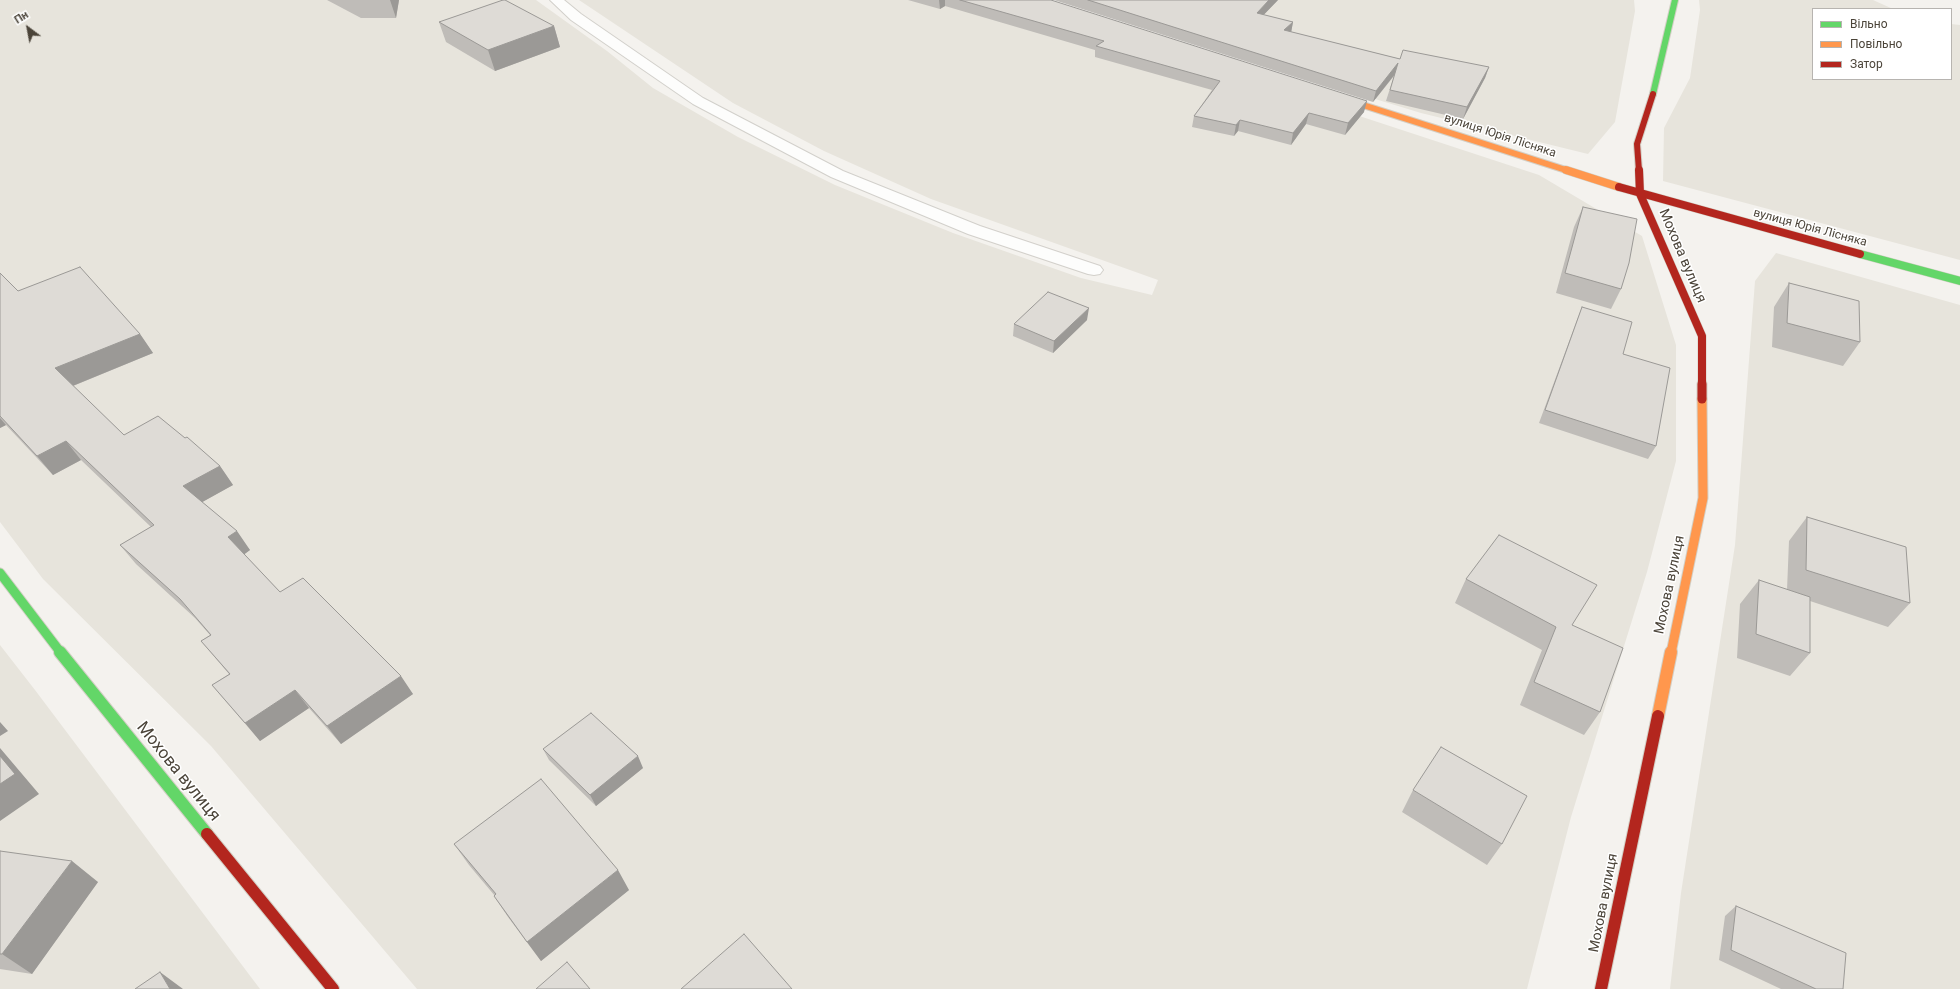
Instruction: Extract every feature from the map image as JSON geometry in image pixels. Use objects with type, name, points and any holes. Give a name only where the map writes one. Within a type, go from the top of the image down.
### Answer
[{"type":"street","points":[[1640,194],[1637,144],[1657,81],[1675,0]]},
{"type":"street","name":"вулиця Юрія Лісняка","points":[[1333,95],[1640,194],[1960,281]]},
{"type":"street","name":"Мохова вулиця","points":[[1601,989],[1703,498],[1702,336],[1640,194]]},
{"type":"street","name":"Мохова вулиця","points":[[0,573],[49,638],[333,989]]},
{"type":"lane","points":[[556,0],[576,17],[698,101],[837,174],[974,230],[1094,270]]},
{"type":"shaded area","points":[[0,0],[536,0],[607,51],[653,88],[738,137],[835,185],[953,233],[1081,278],[1152,295],[1158,280],[931,199],[824,151],[733,103],[579,0],[1006,0],[1539,175],[1642,236],[1676,345],[1676,461],[1647,572],[1571,817],[1527,989],[417,989],[211,746],[43,579],[0,522]]},
{"type":"shaded area","points":[[1068,0],[1634,0],[1635,11],[1615,122],[1588,154],[1421,113],[1267,66]]},
{"type":"shaded area","points":[[1699,0],[1873,0],[1891,8],[1812,8],[1812,80],[1952,80],[1952,24],[1960,25],[1960,260],[1663,181],[1664,128],[1690,78],[1700,10]]},
{"type":"shaded area","points":[[1776,253],[1960,305],[1960,989],[1670,989],[1681,893],[1735,545],[1755,281]]},
{"type":"shaded area","points":[[0,645],[35,690],[260,989],[0,989]]},
{"type":"building","points":[[503,0],[554,26],[488,50],[439,22]]},
{"type":"building","points":[[960,0],[1051,0],[1367,101],[1348,123],[1309,113],[1293,133],[1240,120],[1236,125],[1194,116],[1220,81],[1096,46],[1104,41]]},
{"type":"building","points":[[1088,0],[1269,0],[1257,13],[1293,22],[1284,30],[1400,59],[1403,50],[1489,67],[1467,107],[1390,90],[1398,63],[1376,91]]},
{"type":"building","points":[[1583,207],[1637,219],[1629,263],[1621,289],[1565,273]]},
{"type":"building","points":[[80,267],[140,334],[55,368],[124,435],[158,416],[185,438],[187,437],[220,466],[183,486],[237,531],[228,537],[280,592],[303,578],[401,676],[327,726],[295,690],[245,723],[212,685],[230,674],[201,641],[211,635],[180,599],[120,545],[154,525],[66,441],[37,456],[0,416],[0,273],[18,291]]},
{"type":"building","points":[[1789,283],[1859,301],[1860,342],[1787,323]]},
{"type":"building","points":[[1048,292],[1089,308],[1054,341],[1014,324]]},
{"type":"building","points":[[1582,307],[1632,322],[1623,354],[1670,368],[1656,446],[1545,410]]},
{"type":"building","points":[[1807,517],[1906,547],[1910,603],[1806,570]]},
{"type":"building","points":[[1499,535],[1597,585],[1572,625],[1623,648],[1600,712],[1534,682],[1556,627],[1466,579]]},
{"type":"building","points":[[1759,580],[1810,597],[1810,653],[1756,634]]},
{"type":"building","points":[[591,713],[638,756],[590,795],[543,749]]},
{"type":"building","points":[[1441,747],[1527,796],[1502,844],[1413,790]]},
{"type":"building","points":[[0,756],[15,774],[0,784]]},
{"type":"building","points":[[541,779],[618,870],[527,942],[494,896],[496,894],[454,844]]},
{"type":"building","points":[[0,851],[72,861],[2,954],[0,954]]},
{"type":"building","points":[[1736,906],[1846,953],[1843,989],[1816,989],[1731,950]]},
{"type":"building","points":[[744,934],[792,989],[681,989]]},
{"type":"building","points":[[567,962],[590,989],[536,989]]},
{"type":"building","points":[[160,972],[170,989],[135,989]]},
{"type":"traffic: fast","points":[[1653,94],[1675,0]]},
{"type":"traffic: fast","points":[[1860,254],[1960,281]]},
{"type":"traffic: fast","points":[[0,573],[49,638],[207,834]]},
{"type":"traffic: slow","points":[[1338,97],[1619,187]]},
{"type":"traffic: slow","points":[[1658,716],[1703,498],[1702,399]]},
{"type":"traffic: jam","points":[[1653,94],[1637,144],[1640,194],[1702,336],[1702,399]]},
{"type":"traffic: jam","points":[[1619,187],[1860,254]]},
{"type":"traffic: jam","points":[[1601,989],[1658,716]]},
{"type":"traffic: jam","points":[[207,834],[333,989]]}]
